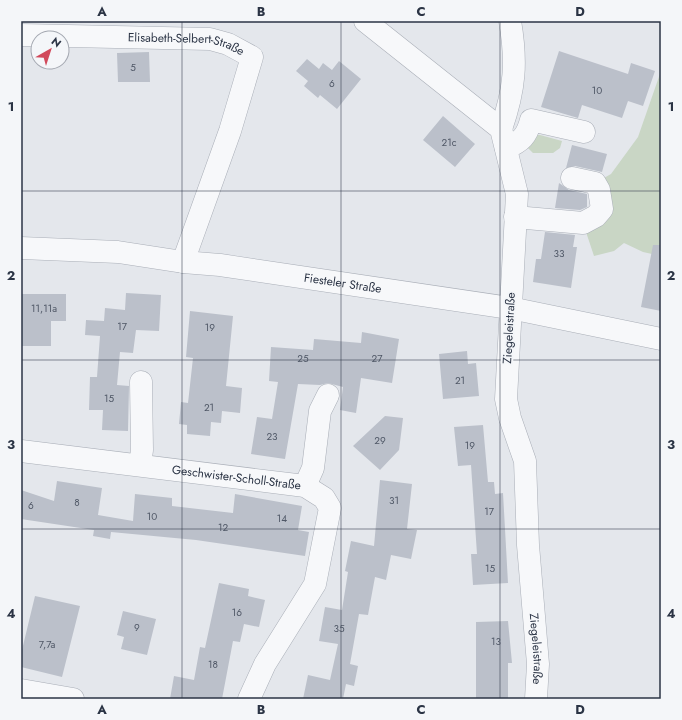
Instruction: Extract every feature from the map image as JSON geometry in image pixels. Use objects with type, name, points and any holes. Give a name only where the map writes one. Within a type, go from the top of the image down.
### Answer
[{"type":"street","points":[[365,21],[503,138],[520,143],[528,131],[531,120],[584,132]]},
{"type":"street","points":[[503,138],[514,82],[515,68],[510,21]]},
{"type":"street","name":"Elisabeth-Selbert-Straße","points":[[21,35],[210,39],[228,44],[252,57],[230,131],[183,262]]},
{"type":"street","name":"Ziegeleistraße","points":[[503,138],[517,194],[506,399],[510,418],[524,461],[528,544],[538,664],[536,699]]},
{"type":"street","points":[[515,217],[583,223],[596,216],[602,209],[599,190],[594,183],[572,178]]},
{"type":"street","name":"Fiesteler Straße","points":[[21,248],[118,252],[183,262],[220,265],[510,308],[661,339]]},
{"type":"street","points":[[140,465],[142,450],[141,382]]},
{"type":"street","points":[[305,486],[313,468],[320,411],[328,395]]},
{"type":"street","name":"Geschwister-Scholl-Straße","points":[[21,450],[305,486],[324,498],[330,508],[315,584],[265,664],[249,699]]},
{"type":"street","points":[[21,690],[73,699]]},
{"type":"green space","points":[[661,71],[661,256],[643,252],[624,243],[614,251],[594,256],[583,223],[591,220],[595,183],[611,174],[638,137]]},
{"type":"green space","points":[[534,135],[540,135],[562,141],[560,148],[553,153],[533,153],[526,146]]},
{"type":"building","points":[[559,51],[628,74],[631,63],[655,71],[643,106],[628,101],[622,118],[582,105],[578,118],[541,107]]},
{"type":"building","points":[[149,52],[150,82],[118,82],[117,53]]},
{"type":"building","points":[[307,59],[319,69],[323,63],[332,70],[339,61],[361,79],[337,109],[320,95],[318,98],[304,86],[308,81],[296,71]]},
{"type":"building","points":[[443,116],[475,144],[455,167],[423,140]]},
{"type":"building","points":[[572,145],[607,154],[602,172],[575,166],[566,168]]},
{"type":"building","points":[[559,183],[569,190],[587,194],[587,207],[580,210],[555,208]]},
{"type":"building","points":[[545,232],[575,235],[573,247],[577,247],[571,288],[533,282],[536,259],[541,259]]},
{"type":"building","points":[[653,245],[661,245],[661,311],[641,307]]},
{"type":"building","points":[[126,293],[161,295],[159,331],[136,330],[133,353],[120,352],[117,385],[129,386],[128,431],[102,430],[103,410],[89,410],[90,377],[97,377],[100,336],[85,335],[86,320],[104,321],[105,308],[125,310]]},
{"type":"building","points":[[22,294],[66,294],[66,321],[51,321],[51,346],[22,346]]},
{"type":"building","points":[[190,311],[233,316],[226,386],[242,388],[240,413],[222,411],[221,423],[211,422],[210,436],[187,434],[187,425],[179,424],[181,402],[188,403],[193,358],[186,357]]},
{"type":"building","points":[[362,332],[399,339],[392,383],[361,378],[356,413],[340,410],[343,387],[328,383],[320,385],[298,384],[285,459],[251,454],[257,417],[272,419],[278,382],[269,381],[271,347],[313,350],[314,339],[361,343]]},
{"type":"building","points":[[467,351],[468,364],[476,363],[479,396],[443,399],[439,354]]},
{"type":"building","points":[[385,416],[403,418],[399,450],[380,470],[353,446]]},
{"type":"building","points":[[483,425],[488,482],[494,482],[495,494],[503,493],[508,583],[473,585],[471,554],[477,554],[471,465],[458,466],[454,427]]},
{"type":"building","points":[[380,480],[412,484],[407,529],[417,530],[411,559],[391,555],[386,580],[375,577],[368,615],[359,614],[350,664],[358,666],[354,686],[346,684],[343,699],[303,699],[308,675],[330,680],[338,644],[319,641],[325,607],[342,610],[348,572],[345,571],[351,541],[374,546]]},
{"type":"building","points":[[57,481],[102,488],[98,515],[133,521],[135,494],[172,498],[172,506],[233,513],[235,494],[302,506],[298,530],[309,532],[305,556],[196,540],[111,532],[110,539],[93,536],[94,530],[21,519],[21,490],[54,501]]},
{"type":"building","points":[[219,583],[249,589],[248,596],[265,600],[259,627],[244,624],[240,642],[233,641],[222,699],[170,699],[174,676],[194,680],[200,647],[205,648]]},
{"type":"building","points":[[35,596],[80,606],[62,677],[21,667],[21,654]]},
{"type":"building","points":[[123,611],[156,619],[147,655],[121,649],[124,637],[117,635]]},
{"type":"building","points":[[508,621],[512,663],[508,663],[508,699],[476,699],[476,622]]}]
